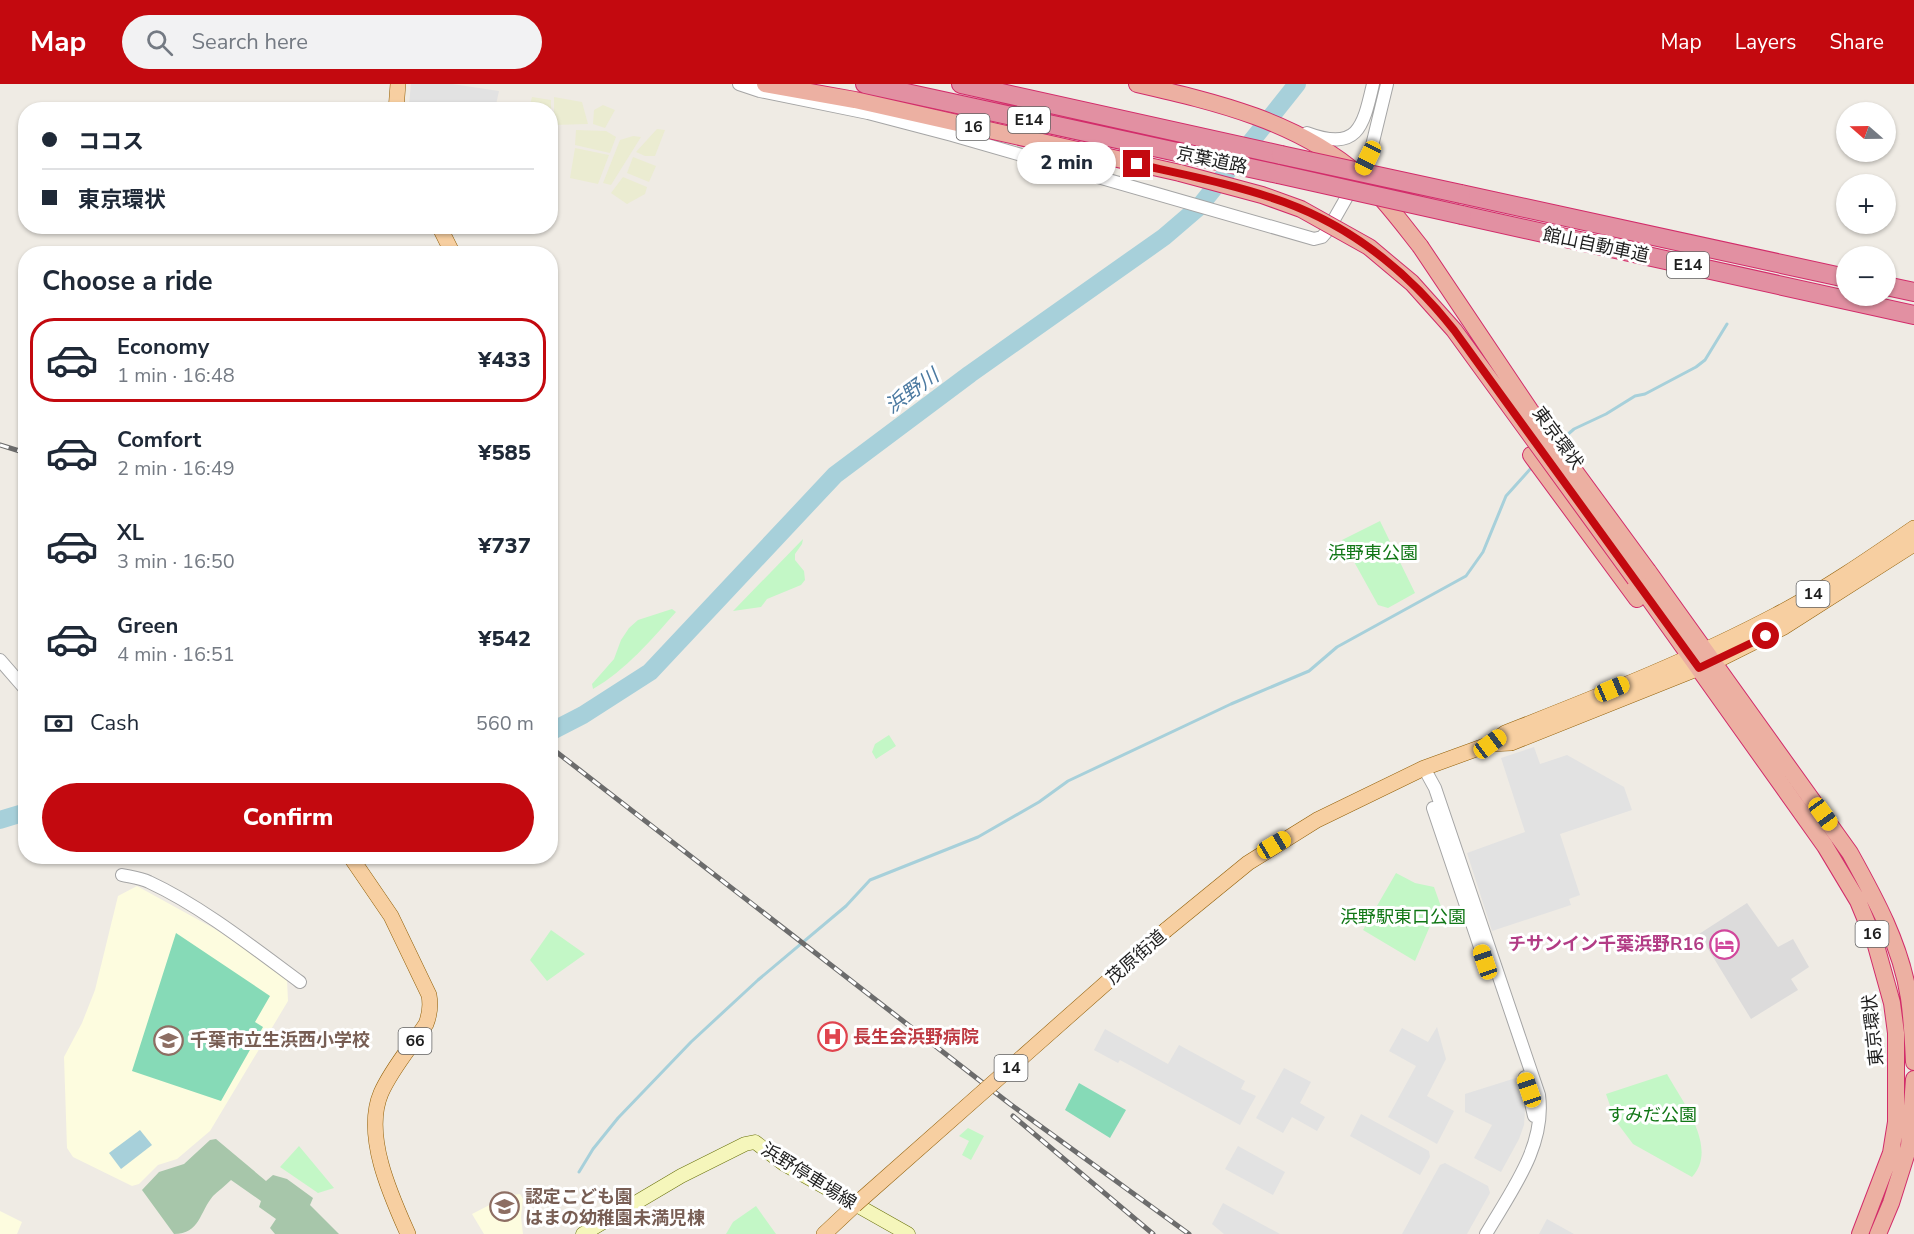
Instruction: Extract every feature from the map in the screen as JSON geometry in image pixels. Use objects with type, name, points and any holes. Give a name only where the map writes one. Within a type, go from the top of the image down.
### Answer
[{"type":"highway","name":"東京環状","points":[[765,84],[855,100],[1180,173],[1262,195],[1301,209],[1369,247],[1412,283],[1454,330],[1642,575]]},
{"type":"highway","name":"京葉道路","points":[[865,84],[1278,174]]},
{"type":"highway","name":"京葉道路","points":[[961,84],[1281,155]]},
{"type":"highway","name":"東京環状","points":[[1137,84],[1247,113],[1286,129],[1331,155],[1360,176],[1397,216],[1420,246],[1698,656],[1844,876],[1866,919],[1884,970],[1896,1033],[1896,1122],[1891,1154],[1860,1234]]},
{"type":"highway","name":"館山自動車道","points":[[1281,155],[1836,276]]},
{"type":"highway","name":"館山自動車道","points":[[1278,174],[1914,315]]},
{"type":"highway","points":[[1896,288],[1914,292]]},
{"type":"highway","name":"16","points":[[1531,455],[1658,627],[1698,656]]},
{"type":"highway","name":"東京環状","points":[[1698,656],[1850,853],[1874,897],[1893,939],[1909,996],[1914,1062]]},
{"type":"highway","points":[[1878,1234],[1891,1203],[1909,1146],[1914,1079]]},
{"type":"main road","points":[[397,102],[398,84]]},
{"type":"main road","name":"茂原街道","points":[[824,1234],[1166,930],[1226,880],[1274,845],[1317,820],[1424,768],[1490,744],[1511,743],[1698,656],[1844,576],[1914,528]]},
{"type":"main road","name":"茂原街道","points":[[1698,656],[1784,627],[1914,544]]},
{"type":"main road","name":"66","points":[[356,864],[391,916],[429,995],[430,1016],[386,1083],[376,1111],[378,1143],[385,1179],[408,1234]]},
{"type":"main road","name":"浜野停車場線","points":[[583,1234],[681,1176],[745,1144],[755,1142],[784,1164],[908,1234]]},
{"type":"street","points":[[740,84],[760,91],[868,113],[952,135],[1280,228],[1307,238],[1322,237],[1328,230],[1360,176],[1368,158],[1387,84]]},
{"type":"street","points":[[1286,129],[1296,129],[1329,140],[1338,141],[1347,138],[1361,124],[1373,84]]},
{"type":"street","points":[[0,660],[18,681]]},
{"type":"street","points":[[1424,768],[1428,792],[1526,1079],[1534,1110],[1527,1146],[1478,1234]]},
{"type":"street","points":[[1424,768],[1435,788],[1540,1101],[1540,1123],[1533,1150],[1486,1234]]},
{"type":"street","points":[[122,875],[147,881],[178,898],[222,926],[300,982]]},
{"type":"shaded area","points":[[411,84],[452,84],[499,91],[497,102],[409,102]]},
{"type":"shaded area","points":[[532,97],[551,100],[551,102],[531,102]]},
{"type":"shaded area","points":[[554,97],[582,102],[588,124],[558,125],[558,102],[554,102]]},
{"type":"shaded area","points":[[603,105],[615,110],[605,128],[593,124],[594,110]]},
{"type":"shaded area","points":[[657,129],[665,130],[655,156],[645,156],[636,152]]},
{"type":"shaded area","points":[[576,130],[606,131],[616,137],[610,153],[575,145]]},
{"type":"shaded area","points":[[633,136],[641,137],[611,185],[603,183],[620,140]]},
{"type":"shaded area","points":[[575,148],[609,155],[598,184],[570,178]]},
{"type":"shaded area","points":[[633,157],[656,166],[649,182],[627,173]]},
{"type":"shaded area","points":[[623,177],[647,187],[645,194],[627,204],[611,193]]},
{"type":"shaded area","points":[[1534,747],[1540,764],[1567,755],[1624,787],[1632,810],[1560,834],[1580,895],[1569,899],[1571,905],[1492,931],[1467,853],[1525,832],[1501,758]]},
{"type":"shaded area","name":"千葉市立生浜西小学校","points":[[137,886],[215,929],[259,958],[287,980],[288,1001],[210,1131],[177,1159],[158,1165],[139,1184],[132,1186],[73,1157],[67,1148],[64,1057],[82,1023],[95,990],[118,896]]},
{"type":"shaded area","points":[[1747,903],[1778,947],[1793,939],[1809,967],[1791,979],[1798,990],[1751,1019],[1699,934]]},
{"type":"shaded area","points":[[1437,1027],[1446,1059],[1427,1096],[1454,1111],[1437,1144],[1388,1117],[1416,1066],[1389,1051],[1402,1028],[1428,1042]]},
{"type":"shaded area","points":[[1105,1029],[1168,1064],[1179,1045],[1245,1081],[1241,1089],[1256,1096],[1240,1125],[1120,1060],[1118,1063],[1094,1050]]},
{"type":"shaded area","points":[[1284,1068],[1311,1082],[1300,1103],[1325,1117],[1317,1131],[1292,1117],[1283,1133],[1256,1118]]},
{"type":"shaded area","points":[[1516,1078],[1525,1111],[1524,1125],[1501,1172],[1474,1158],[1492,1125],[1465,1112],[1465,1094]]},
{"type":"shaded area","points":[[1361,1114],[1429,1151],[1430,1157],[1420,1175],[1350,1136]]},
{"type":"shaded area","points":[[216,1139],[266,1181],[273,1175],[287,1179],[313,1198],[310,1205],[339,1234],[275,1234],[270,1228],[276,1219],[259,1207],[261,1201],[231,1180],[213,1196],[194,1226],[183,1233],[174,1234],[142,1190],[159,1172],[184,1164],[210,1140]]},
{"type":"shaded area","points":[[1238,1146],[1285,1172],[1273,1195],[1225,1169]]},
{"type":"shaded area","points":[[1445,1163],[1488,1186],[1490,1193],[1467,1234],[1402,1234],[1440,1165]]},
{"type":"shaded area","name":"認定こども園 はまの幼稚園未満児棟","points":[[520,1194],[523,1199],[521,1217],[523,1234],[484,1234],[472,1214],[507,1196]]},
{"type":"shaded area","points":[[1223,1203],[1280,1234],[1224,1234],[1212,1224]]},
{"type":"shaded area","points":[[0,1211],[22,1222],[17,1234],[0,1234]]},
{"type":"shaded area","points":[[1547,1219],[1574,1234],[1539,1234]]},
{"type":"green space","name":"浜野東公園","points":[[1380,521],[1415,593],[1388,608],[1378,605],[1342,540]]},
{"type":"green space","points":[[803,539],[795,554],[795,560],[804,571],[805,580],[801,585],[767,599],[761,607],[733,611]]},
{"type":"green space","points":[[672,609],[676,612],[638,654],[593,689],[592,684],[614,659],[621,640],[629,628],[638,620]]},
{"type":"green space","points":[[889,735],[896,746],[876,759],[872,752],[875,744]]},
{"type":"green space","name":"浜野駅東口公園","points":[[1396,873],[1415,883],[1434,887],[1444,915],[1433,919],[1415,961],[1363,930]]},
{"type":"green space","points":[[551,930],[585,954],[547,981],[530,960]]},
{"type":"green space","points":[[176,933],[270,996],[255,1022],[263,1027],[221,1101],[132,1071]]},
{"type":"green space","name":"すみだ公園","points":[[1667,1074],[1689,1111],[1700,1139],[1702,1152],[1699,1165],[1692,1177],[1633,1144],[1615,1120],[1606,1094]]},
{"type":"green space","points":[[1079,1083],[1126,1110],[1110,1138],[1065,1110]]},
{"type":"green space","points":[[968,1128],[984,1136],[971,1160],[962,1155],[969,1141],[959,1136]]},
{"type":"green space","points":[[299,1146],[334,1188],[318,1193],[280,1167]]},
{"type":"green space","points":[[756,1206],[776,1234],[726,1234],[733,1222]]},
{"type":"water","points":[[140,1130],[152,1145],[121,1169],[109,1153]]},
{"type":"waterway","name":"浜野川","points":[[558,728],[583,715],[650,672],[835,475],[970,374],[1164,237],[1199,207],[1297,84]]},
{"type":"waterway","points":[[1559,442],[1574,429],[1696,367],[1705,360],[1727,324]]},
{"type":"waterway","points":[[579,1172],[593,1149],[618,1118],[691,1042],[758,980],[846,906],[870,880],[978,837],[1039,802],[1068,781],[1231,704],[1309,671],[1337,647],[1466,576],[1483,552],[1506,496],[1532,467]]},
{"type":"waterway","name":"浜野川","points":[[0,820],[18,814]]},
{"type":"tunnel","points":[[1544,441],[1559,424]]},
{"type":"railway","points":[[0,445],[18,451]]},
{"type":"railway","points":[[558,753],[1010,1104],[1189,1234]]},
{"type":"railway","points":[[1013,1116],[1153,1234]]},
{"type":"place","name":"チサンイン千葉浜野R16","points":[[1725,944]]},
{"type":"place","name":"長生会浜野病院","points":[[832,1037]]},
{"type":"place","name":"千葉市立生浜西小学校","points":[[169,1040]]},
{"type":"place","name":"認定こども園 はまの幼稚園未満児棟","points":[[504,1207]]},
{"type":"route","points":[[1137,164],[1180,173],[1284,202],[1354,237],[1383,257],[1444,316],[1699,668],[1766,636]]}]
